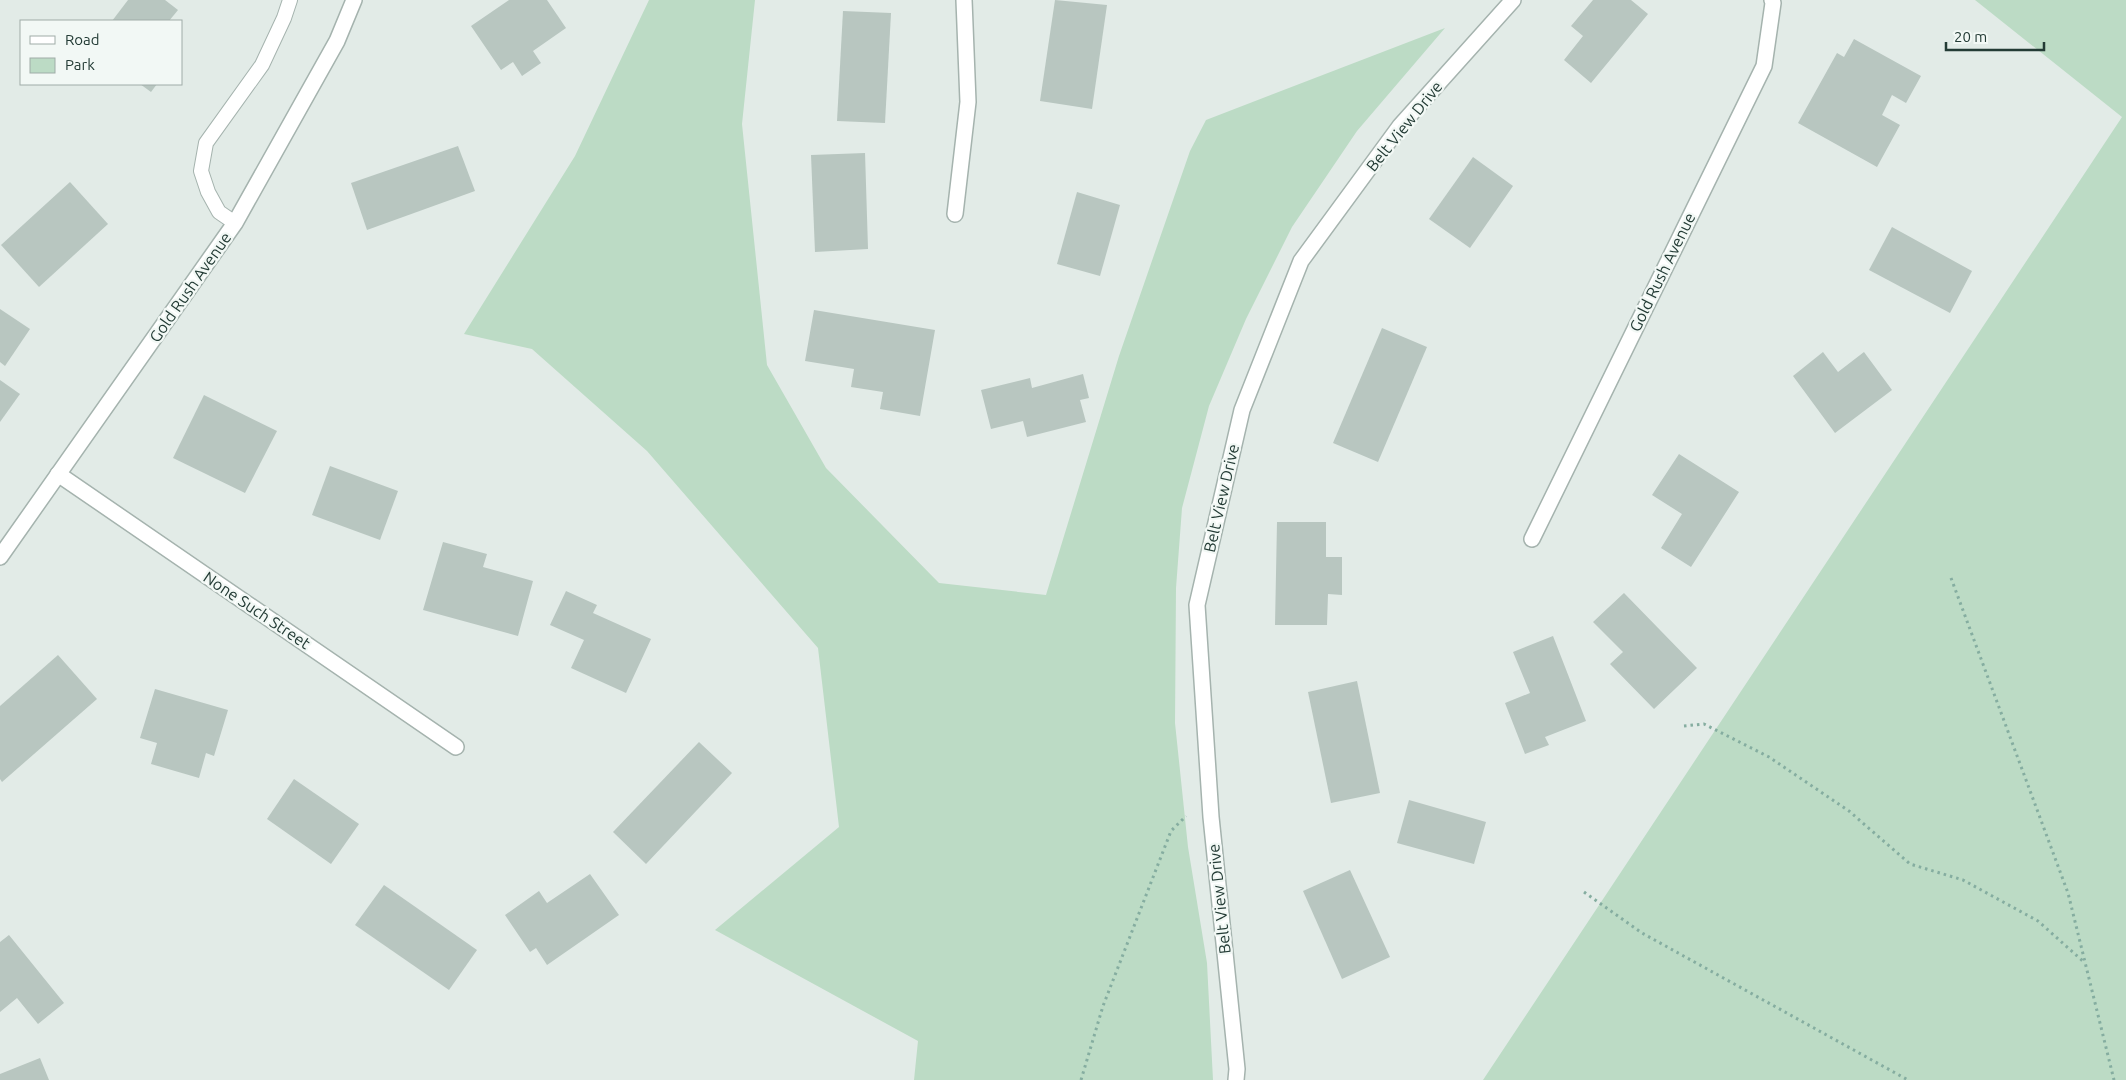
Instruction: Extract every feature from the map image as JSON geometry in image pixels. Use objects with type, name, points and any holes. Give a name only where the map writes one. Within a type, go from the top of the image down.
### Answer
[{"type":"street","name":"Gold Rush Avenue","points":[[0,557],[235,224],[337,41],[354,0]]},
{"type":"street","points":[[955,214],[968,102],[964,0]]},
{"type":"street","name":"Belt View Drive","points":[[1236,1080],[1237,1069],[1209,792],[1197,605],[1242,410],[1301,261],[1400,126],[1513,0]]},
{"type":"street","name":"Gold Rush Avenue","points":[[1532,539],[1764,66],[1772,0]]},
{"type":"street","name":"None Such Street","points":[[58,474],[456,747]]},
{"type":"lane","points":[[235,224],[219,212],[208,192],[201,171],[206,143],[262,65],[284,18],[290,0]]},
{"type":"path","points":[[1950,578],[2068,893],[2114,1080]]},
{"type":"path","points":[[1684,726],[1704,724],[1769,758],[1849,810],[1910,864],[1963,880],[2038,921],[2086,963]]},
{"type":"path","points":[[1081,1080],[1103,1006],[1171,831],[1209,792]]},
{"type":"path","points":[[1584,892],[1642,933],[1908,1080]]},
{"type":"green space","points":[[649,0],[755,0],[742,124],[767,365],[826,468],[939,583],[1046,595],[1119,356],[1190,151],[1206,120],[1445,28],[1357,131],[1292,227],[1246,319],[1209,406],[1182,508],[1176,588],[1175,723],[1188,847],[1207,963],[1213,1080],[914,1080],[918,1041],[715,930],[839,827],[818,648],[647,451],[532,349],[464,334],[575,156]]},
{"type":"green space","points":[[1975,0],[2126,0],[2126,1080],[1483,1080],[2122,117]]},
{"type":"building","points":[[128,0],[165,0],[178,10],[170,20],[113,20]]},
{"type":"building","points":[[509,0],[547,0],[566,28],[533,51],[541,63],[522,76],[513,62],[501,70],[471,26]]},
{"type":"building","points":[[1055,0],[1107,5],[1092,109],[1040,101]]},
{"type":"building","points":[[1593,0],[1631,0],[1648,14],[1591,83],[1564,60],[1583,36],[1571,26]]},
{"type":"building","points":[[843,11],[891,13],[885,123],[837,121]]},
{"type":"building","points":[[1854,39],[1921,76],[1906,103],[1892,95],[1882,115],[1900,125],[1877,167],[1798,123],[1837,53],[1844,57]]},
{"type":"building","points":[[141,85],[156,85],[151,92]]},
{"type":"building","points":[[458,146],[475,191],[367,230],[351,183]]},
{"type":"building","points":[[865,153],[868,249],[815,252],[811,155]]},
{"type":"building","points":[[1473,157],[1513,186],[1470,248],[1429,219]]},
{"type":"building","points":[[70,182],[108,224],[39,287],[1,245]]},
{"type":"building","points":[[1077,192],[1120,205],[1100,276],[1057,264]]},
{"type":"building","points":[[1892,227],[1972,271],[1950,313],[1869,270]]},
{"type":"building","points":[[0,309],[30,329],[5,366],[0,362]]},
{"type":"building","points":[[814,310],[935,330],[920,416],[880,409],[883,392],[851,387],[854,369],[805,361]]},
{"type":"building","points":[[1382,328],[1427,347],[1378,462],[1333,443]]},
{"type":"building","points":[[1823,352],[1838,372],[1864,352],[1892,390],[1835,433],[1793,376]]},
{"type":"building","points":[[1083,374],[1089,398],[1080,400],[1086,422],[1027,437],[1023,421],[991,429],[981,390],[1030,378],[1032,388]]},
{"type":"building","points":[[0,380],[20,394],[0,422]]},
{"type":"building","points":[[204,395],[277,431],[245,493],[173,458]]},
{"type":"building","points":[[1679,454],[1739,492],[1691,567],[1661,548],[1682,514],[1652,495]]},
{"type":"building","points":[[330,466],[398,491],[380,540],[312,515]]},
{"type":"building","points":[[1277,522],[1326,522],[1326,557],[1342,557],[1342,595],[1328,594],[1327,625],[1275,625]]},
{"type":"building","points":[[443,542],[487,554],[483,567],[533,581],[518,636],[423,610]]},
{"type":"building","points":[[566,591],[597,605],[593,613],[651,639],[626,693],[571,668],[584,640],[550,625]]},
{"type":"building","points":[[1624,593],[1697,668],[1654,709],[1610,664],[1623,652],[1593,622]]},
{"type":"building","points":[[1553,636],[1586,721],[1545,737],[1549,745],[1525,754],[1505,703],[1530,693],[1513,652]]},
{"type":"building","points":[[58,655],[97,699],[2,782],[0,779],[0,706]]},
{"type":"building","points":[[1357,681],[1380,793],[1331,803],[1308,692]]},
{"type":"building","points":[[155,689],[228,710],[214,756],[206,753],[199,778],[151,764],[157,743],[140,738]]},
{"type":"building","points":[[699,742],[732,773],[646,864],[613,832]]},
{"type":"building","points":[[294,779],[359,824],[331,864],[267,819]]},
{"type":"building","points":[[1409,800],[1486,822],[1474,864],[1397,843]]},
{"type":"building","points":[[1350,870],[1390,957],[1342,979],[1303,891]]},
{"type":"building","points":[[590,874],[619,915],[547,965],[536,948],[530,952],[505,915],[539,891],[547,903]]},
{"type":"building","points":[[384,885],[477,950],[449,990],[355,925]]},
{"type":"building","points":[[9,935],[64,1003],[38,1024],[17,998],[0,1012],[0,942]]},
{"type":"building","points":[[40,1058],[49,1080],[0,1080],[0,1074]]}]
